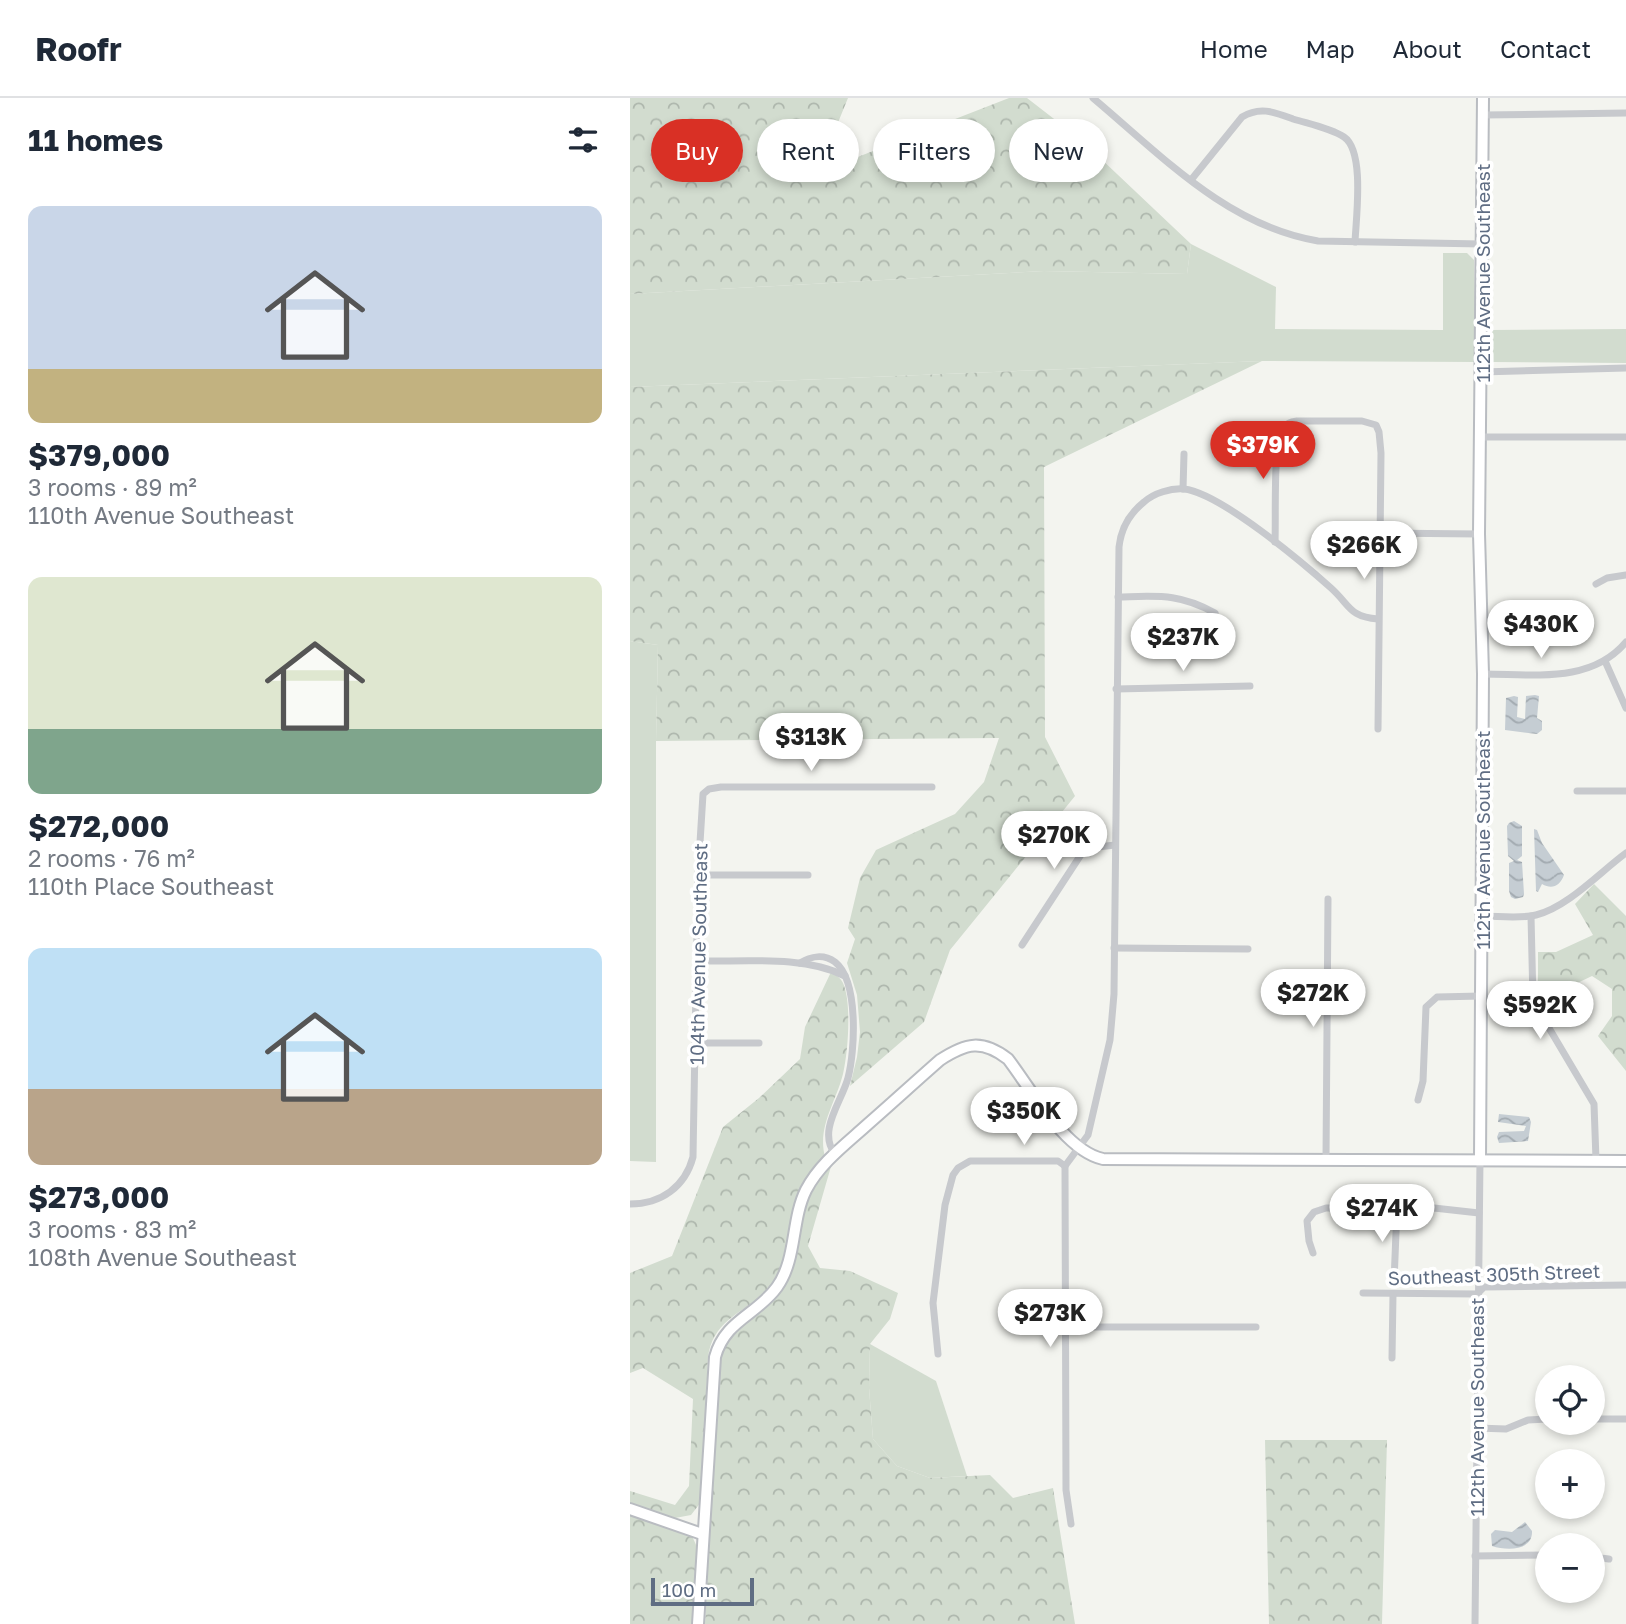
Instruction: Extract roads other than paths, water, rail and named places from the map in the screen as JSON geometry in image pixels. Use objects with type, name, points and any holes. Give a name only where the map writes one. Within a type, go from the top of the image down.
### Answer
[{"type":"street","points":[[1093,98],[1191,180],[1239,215],[1268,228],[1318,241],[1482,244]]},
{"type":"street","name":"112th Avenue Southeast","points":[[1475,1624],[1483,674],[1479,534],[1483,98]]},
{"type":"street","points":[[1191,180],[1242,117],[1251,111],[1273,111],[1342,136],[1352,145],[1357,168],[1355,242]]},
{"type":"street","points":[[1483,115],[1626,113]]},
{"type":"street","points":[[1481,372],[1626,368]]},
{"type":"street","points":[[1275,542],[1278,440],[1283,428],[1297,421],[1372,423],[1378,429],[1381,453],[1378,729]]},
{"type":"street","points":[[1481,437],[1626,437]]},
{"type":"street","points":[[1183,489],[1184,454]]},
{"type":"street","points":[[1071,1524],[1066,1490],[1065,1166],[1088,1135],[1110,1040],[1121,534],[1131,514],[1153,495],[1183,489],[1217,502],[1275,542],[1332,589],[1357,615],[1378,619]]},
{"type":"street","points":[[1379,533],[1479,534]]},
{"type":"street","points":[[1596,584],[1607,578],[1626,575]]},
{"type":"street","points":[[1118,597],[1172,596],[1189,600],[1215,613]]},
{"type":"street","points":[[1483,674],[1571,673],[1605,661],[1626,642]]},
{"type":"street","points":[[1605,661],[1626,708]]},
{"type":"street","points":[[1116,689],[1250,686]]},
{"type":"street","name":"104th Avenue Southeast","points":[[630,1204],[661,1198],[678,1186],[693,1157],[698,874],[703,794],[709,789],[721,787],[932,787]]},
{"type":"street","points":[[1577,791],[1626,790]]},
{"type":"street","points":[[1022,944],[1082,853],[1089,848],[1115,845]]},
{"type":"street","points":[[1481,916],[1531,916],[1560,903],[1626,853]]},
{"type":"street","points":[[698,874],[808,875]]},
{"type":"street","points":[[1326,1159],[1328,899]]},
{"type":"street","points":[[1531,916],[1533,1001],[1594,1104],[1596,1160]]},
{"type":"street","points":[[1114,948],[1248,949]]},
{"type":"street","points":[[800,963],[815,957],[831,960],[841,968],[851,997],[853,1048],[849,1076],[829,1126],[830,1147],[835,1154]]},
{"type":"street","points":[[697,961],[800,963],[827,968],[845,976]]},
{"type":"street","points":[[1418,1100],[1423,1081],[1424,1012],[1430,1001],[1437,997],[1481,996]]},
{"type":"street","points":[[696,1043],[759,1043]]},
{"type":"street","points":[[698,1624],[715,1357],[719,1343],[731,1327],[759,1306],[779,1285],[790,1255],[805,1192],[835,1154],[940,1060],[956,1050],[975,1045],[996,1049],[1008,1059],[1067,1139],[1095,1157],[1626,1161]]},
{"type":"street","points":[[938,1354],[933,1303],[945,1205],[953,1175],[958,1168],[970,1161],[1058,1161],[1065,1166]]},
{"type":"street","points":[[1313,1253],[1308,1241],[1307,1222],[1314,1212],[1326,1208],[1397,1208],[1479,1213]]},
{"type":"street","points":[[1394,1282],[1397,1208]]},
{"type":"street","name":"Southeast 305th Street","points":[[1363,1293],[1477,1294],[1484,1287],[1626,1285]]},
{"type":"street","points":[[1392,1358],[1393,1294]]},
{"type":"street","points":[[1064,1327],[1256,1327]]},
{"type":"street","points":[[1605,1419],[1626,1419]]},
{"type":"street","points":[[1477,1428],[1506,1429],[1535,1420]]},
{"type":"street","points":[[630,1509],[702,1534]]},
{"type":"street","points":[[1475,1556],[1535,1555]]},
{"type":"street","points":[[1605,1559],[1609,1559]]},
{"type":"water","points":[[1526,696],[1539,696],[1537,718],[1542,721],[1542,730],[1537,734],[1505,730],[1506,698],[1518,697],[1517,717],[1525,719]]},
{"type":"water","points":[[1514,821],[1522,826],[1522,856],[1517,860],[1522,862],[1524,894],[1523,897],[1515,899],[1509,891],[1509,863],[1514,861],[1508,856],[1507,826]]},
{"type":"water","points":[[1534,829],[1564,875],[1555,886],[1542,884],[1538,892],[1536,891]]},
{"type":"water","points":[[1499,1114],[1529,1117],[1531,1122],[1528,1141],[1499,1143],[1499,1132],[1524,1131],[1526,1126],[1498,1122]]},
{"type":"water","points":[[1525,1522],[1532,1531],[1531,1538],[1524,1546],[1505,1549],[1492,1546],[1491,1534],[1495,1530],[1512,1532]]}]
